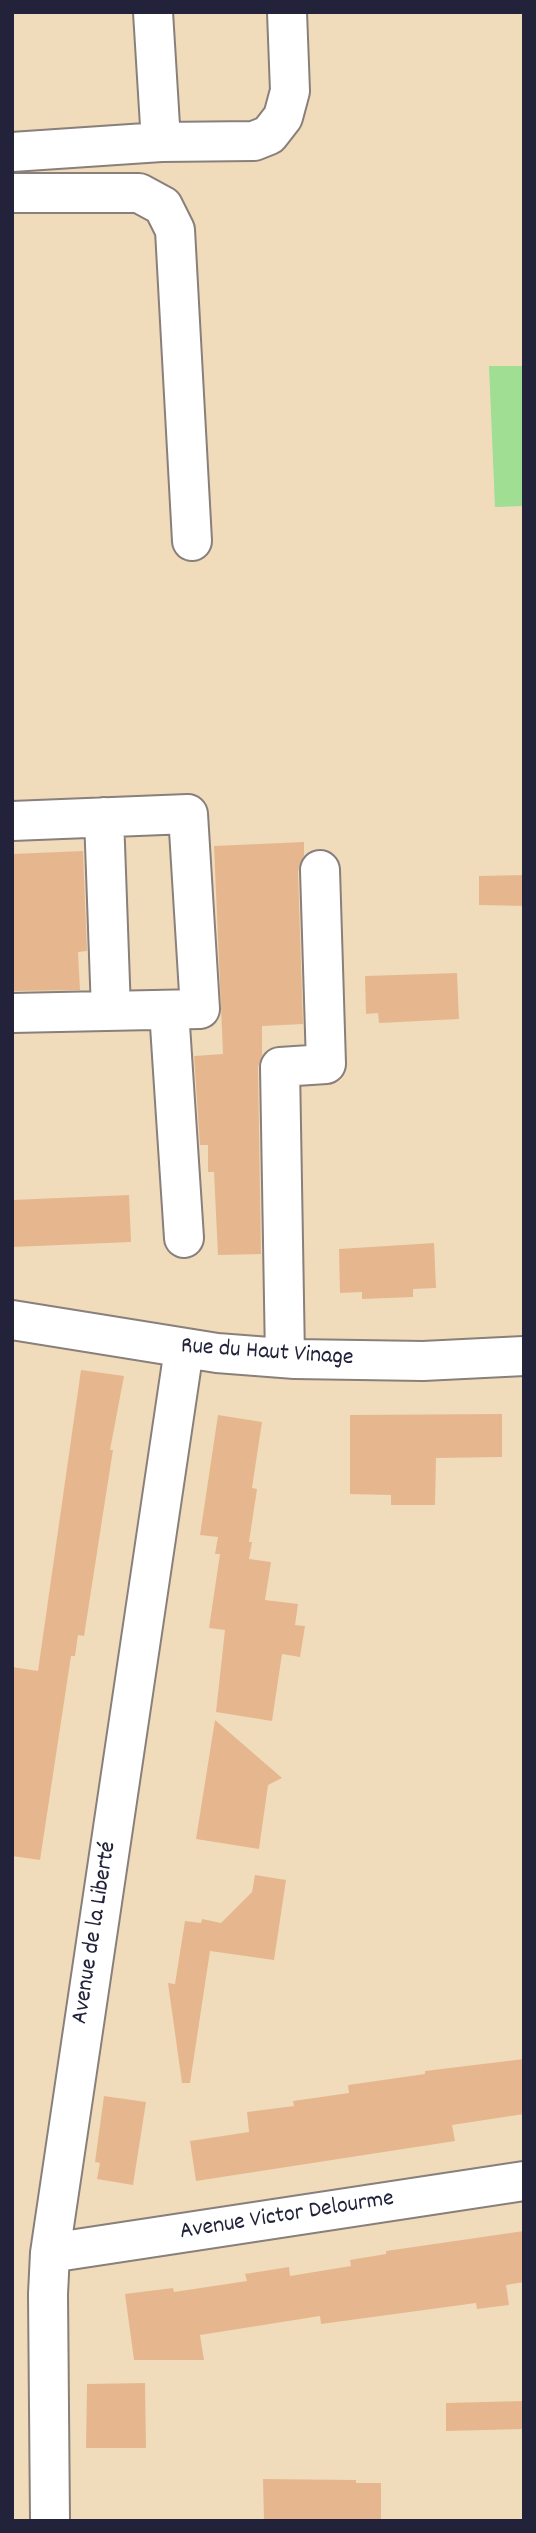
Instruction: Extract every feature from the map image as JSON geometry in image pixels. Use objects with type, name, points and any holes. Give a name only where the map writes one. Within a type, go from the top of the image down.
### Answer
[{"type":"street","points":[[153,12],[161,142]]},
{"type":"street","points":[[12,152],[161,142],[254,141],[269,135],[283,117],[290,91],[287,12]]},
{"type":"street","points":[[12,193],[138,193],[163,206],[175,230],[192,541]]},
{"type":"street","points":[[12,821],[188,814],[200,1009],[12,1013]]},
{"type":"street","points":[[104,817],[111,1012]]},
{"type":"street","points":[[285,1358],[280,1067],[326,1064],[320,870]]},
{"type":"street","points":[[169,1010],[184,1238]]},
{"type":"street","name":"Rue du Haut Vinage","points":[[12,1320],[184,1349],[285,1358],[423,1361],[524,1356]]},
{"type":"street","name":"Avenue de la Liberté","points":[[50,2521],[50,2253],[63,2150],[184,1349]]},
{"type":"street","name":"Avenue Victor Delourme","points":[[50,2253],[524,2181]]},
{"type":"green space","points":[[489,366],[524,366],[524,506],[495,507]]},
{"type":"building","points":[[304,842],[304,856],[298,871],[303,1024],[262,1026],[262,1055],[258,1067],[261,1254],[218,1255],[214,1172],[208,1172],[208,1145],[200,1145],[194,1056],[223,1054],[214,846]]},
{"type":"building","points":[[83,851],[87,951],[78,952],[80,990],[12,991],[12,854]]},
{"type":"building","points":[[524,875],[524,906],[479,905],[479,876]]},
{"type":"building","points":[[457,973],[459,1019],[379,1023],[378,1013],[366,1014],[365,976]]},
{"type":"building","points":[[129,1195],[131,1242],[12,1247],[12,1200]]},
{"type":"building","points":[[434,1243],[436,1288],[413,1289],[413,1297],[362,1299],[362,1292],[340,1293],[339,1249]]},
{"type":"building","points":[[81,1370],[124,1376],[110,1450],[113,1450],[84,1636],[78,1635],[75,1656],[71,1656],[40,1860],[12,1856],[12,1667],[38,1671]]},
{"type":"building","points":[[502,1414],[502,1457],[436,1458],[435,1505],[391,1505],[391,1495],[350,1494],[350,1415]]},
{"type":"building","points":[[218,1415],[262,1422],[252,1488],[257,1489],[249,1559],[271,1562],[265,1600],[298,1604],[295,1625],[305,1626],[300,1657],[282,1654],[272,1721],[216,1712],[225,1630],[209,1628],[220,1554],[215,1554],[218,1537],[200,1535]]},
{"type":"building","points":[[215,1720],[282,1778],[268,1785],[259,1849],[196,1839]]},
{"type":"building","points":[[255,1875],[286,1880],[274,1960],[210,1951],[190,2083],[182,2083],[168,1983],[175,1984],[185,1921],[201,1923],[202,1919],[221,1923],[252,1892]]},
{"type":"building","points":[[524,2059],[524,2114],[452,2125],[455,2141],[196,2181],[190,2141],[249,2132],[247,2112],[294,2106],[293,2101],[349,2093],[348,2085],[425,2074],[425,2071]]},
{"type":"building","points":[[104,2096],[146,2102],[133,2185],[97,2179],[100,2163],[95,2162]]},
{"type":"building","points":[[524,2231],[524,2282],[506,2285],[509,2305],[477,2309],[476,2303],[321,2324],[320,2316],[200,2335],[204,2360],[134,2360],[125,2294],[173,2288],[174,2292],[247,2281],[245,2274],[289,2267],[290,2276],[351,2266],[350,2260],[386,2254],[386,2251]]},
{"type":"building","points":[[145,2383],[146,2448],[86,2448],[87,2384]]},
{"type":"building","points":[[524,2401],[524,2429],[446,2431],[446,2403]]},
{"type":"building","points":[[263,2479],[356,2480],[356,2483],[381,2483],[381,2521],[264,2521]]}]
